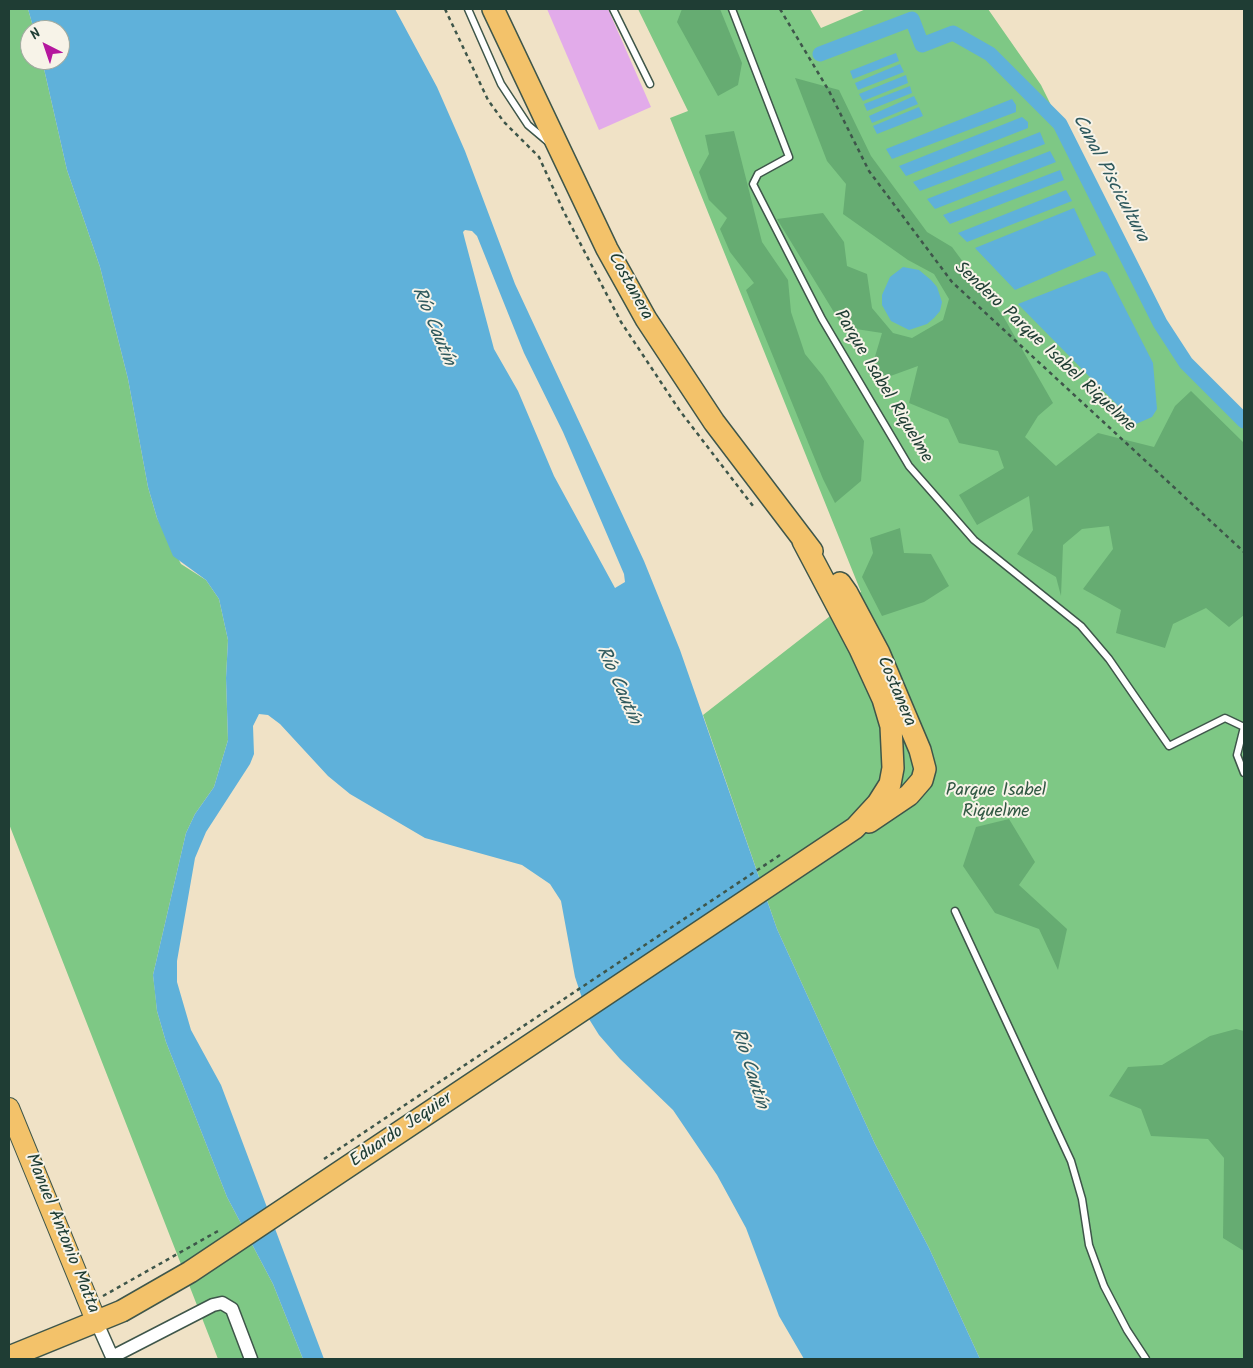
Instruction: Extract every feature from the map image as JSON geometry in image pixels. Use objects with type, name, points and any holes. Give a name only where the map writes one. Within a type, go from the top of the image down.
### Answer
[{"type":"highway","name":"Costanera","points":[[493,9],[559,150],[626,284],[666,352],[714,422],[803,542],[847,593],[879,653],[920,750],[924,769],[922,780],[909,795],[867,824],[855,828],[776,869]]},
{"type":"highway","name":"Costanera","points":[[803,542],[860,649],[883,699],[891,726],[893,768],[890,784],[878,803],[855,828]]},
{"type":"highway","name":"Eduardo Jequier","points":[[9,1357],[122,1311],[224,1250],[776,869]]},
{"type":"main road","name":"Manuel Antonio Matta","points":[[9,1108],[97,1322]]},
{"type":"street","points":[[113,1358],[213,1305],[222,1303],[230,1307],[234,1313],[251,1359]]},
{"type":"street","name":"Manuel Antonio Matta","points":[[97,1322],[113,1358]]},
{"type":"lane","points":[[468,9],[501,84],[520,116],[528,125],[559,150]]},
{"type":"lane","points":[[613,9],[650,84]]},
{"type":"lane","name":"Parque Isabel Riquelme","points":[[732,9],[789,157],[758,174],[753,184],[822,319],[909,466],[974,540],[1081,626],[1109,659],[1169,746],[1226,718],[1244,727],[1238,755],[1244,774]]},
{"type":"lane","points":[[954,911],[1071,1161],[1082,1199],[1089,1244],[1104,1286],[1126,1330],[1146,1359]]},
{"type":"path","name":"Sendero Parque Isabel Riquelme","points":[[780,9],[829,91],[869,172],[952,282],[1244,552]]},
{"type":"path","points":[[318,1163],[776,869],[786,851]]},
{"type":"path","points":[[100,1298],[220,1229]]},
{"type":"green space","points":[[9,9],[28,9],[31,20],[20,20],[20,70],[44,70],[67,170],[100,267],[128,379],[148,487],[157,518],[181,564],[206,580],[219,599],[228,640],[226,678],[228,740],[214,787],[195,814],[186,833],[153,975],[157,1011],[166,1042],[227,1197],[273,1284],[303,1359],[218,1359],[9,824]]},
{"type":"green space","name":"Parque Isabel Riquelme","points":[[638,9],[810,9],[821,28],[866,9],[988,9],[1041,85],[1173,350],[1244,421],[1244,1359],[980,1359],[929,1248],[875,1144],[777,929],[703,715],[861,592],[670,118],[688,111]]},
{"type":"green space","points":[[682,9],[720,9],[742,63],[738,85],[718,96],[677,22]]},
{"type":"green space","points":[[795,78],[839,90],[871,156],[927,232],[952,247],[1003,316],[1053,403],[1038,416],[1025,437],[1056,466],[1098,433],[1154,447],[1175,406],[1191,391],[1244,443],[1244,615],[1229,627],[1206,608],[1173,624],[1165,648],[1116,633],[1121,610],[1083,589],[1113,549],[1109,526],[1082,529],[1063,545],[1061,596],[1056,577],[1017,554],[1033,530],[1029,496],[977,525],[959,495],[1004,468],[998,451],[959,443],[948,419],[909,403],[918,366],[885,378],[871,370],[882,333],[843,327],[777,219],[823,213],[844,242],[847,266],[867,274],[872,308],[893,333],[912,338],[943,320],[949,299],[934,274],[908,260],[843,214],[846,184],[827,161]]},
{"type":"green space","points":[[734,131],[762,242],[788,280],[791,312],[805,354],[823,376],[864,441],[861,481],[835,503],[823,479],[746,290],[754,283],[730,252],[720,229],[727,218],[709,200],[699,172],[709,154],[705,135]]},
{"type":"green space","points":[[900,528],[904,553],[931,554],[949,586],[924,602],[882,616],[862,577],[873,553],[870,538]]},
{"type":"green space","points":[[1009,819],[1035,862],[1019,885],[1067,929],[1058,970],[1039,929],[995,913],[963,866],[976,827]]},
{"type":"green space","points":[[1236,1029],[1244,1031],[1244,1251],[1223,1238],[1224,1158],[1208,1139],[1151,1136],[1141,1109],[1109,1096],[1128,1067],[1162,1065],[1210,1036]]},
{"type":"water","name":"Río Cautín","points":[[28,9],[395,9],[437,87],[465,151],[515,284],[644,561],[680,650],[777,929],[875,1144],[929,1248],[980,1359],[804,1359],[779,1316],[746,1228],[717,1175],[673,1110],[620,1059],[599,1035],[589,1019],[575,977],[561,901],[550,884],[522,865],[425,838],[350,794],[328,776],[280,724],[268,715],[259,714],[253,726],[254,754],[250,764],[206,832],[195,858],[177,961],[177,982],[191,1030],[221,1085],[324,1359],[303,1359],[273,1284],[227,1197],[166,1042],[157,1011],[153,975],[186,833],[195,814],[214,787],[228,740],[226,678],[228,640],[219,599],[206,580],[173,556],[157,518],[148,487],[128,379],[100,267],[67,170],[44,70],[70,70],[70,20],[31,20]],"holes":[[[465,230],[472,231],[477,236],[524,353],[563,432],[624,574],[625,582],[615,588],[554,476],[518,391],[494,349],[463,232]]]},
{"type":"water","points":[[896,53],[899,61],[853,79],[850,71]]},
{"type":"water","points":[[900,64],[904,72],[858,90],[855,83]]},
{"type":"water","points":[[906,75],[908,83],[863,101],[859,94]]},
{"type":"water","points":[[910,86],[912,93],[867,111],[864,104]]},
{"type":"water","points":[[914,96],[918,104],[872,123],[869,116]]},
{"type":"water","points":[[1012,99],[1016,105],[1016,112],[892,159],[886,149]]},
{"type":"water","points":[[919,107],[923,116],[877,134],[873,126]]},
{"type":"water","points":[[1022,117],[1028,122],[1028,128],[906,176],[899,166]]},
{"type":"water","points":[[1040,132],[1045,144],[920,191],[913,182]]},
{"type":"water","points":[[1050,151],[1056,162],[935,209],[927,199]]},
{"type":"water","points":[[1060,170],[1064,180],[950,224],[943,215]]},
{"type":"water","points":[[1066,190],[1072,201],[967,242],[958,233]]},
{"type":"water","points":[[1074,208],[1096,255],[1015,290],[975,248]]},
{"type":"water","points":[[903,267],[919,270],[931,280],[937,287],[942,302],[940,311],[927,324],[909,330],[891,321],[882,305],[882,295],[890,277]]},
{"type":"water","points":[[1102,271],[1107,273],[1153,363],[1157,409],[1152,417],[1136,424],[1018,304]]},
{"type":"building","points":[[547,9],[608,9],[651,107],[599,130]]},
{"type":"waterway","name":"Canal Piscicultura","points":[[820,54],[912,19],[922,45],[953,33],[990,54],[1060,124],[1160,323],[1186,363],[1244,421]]}]
